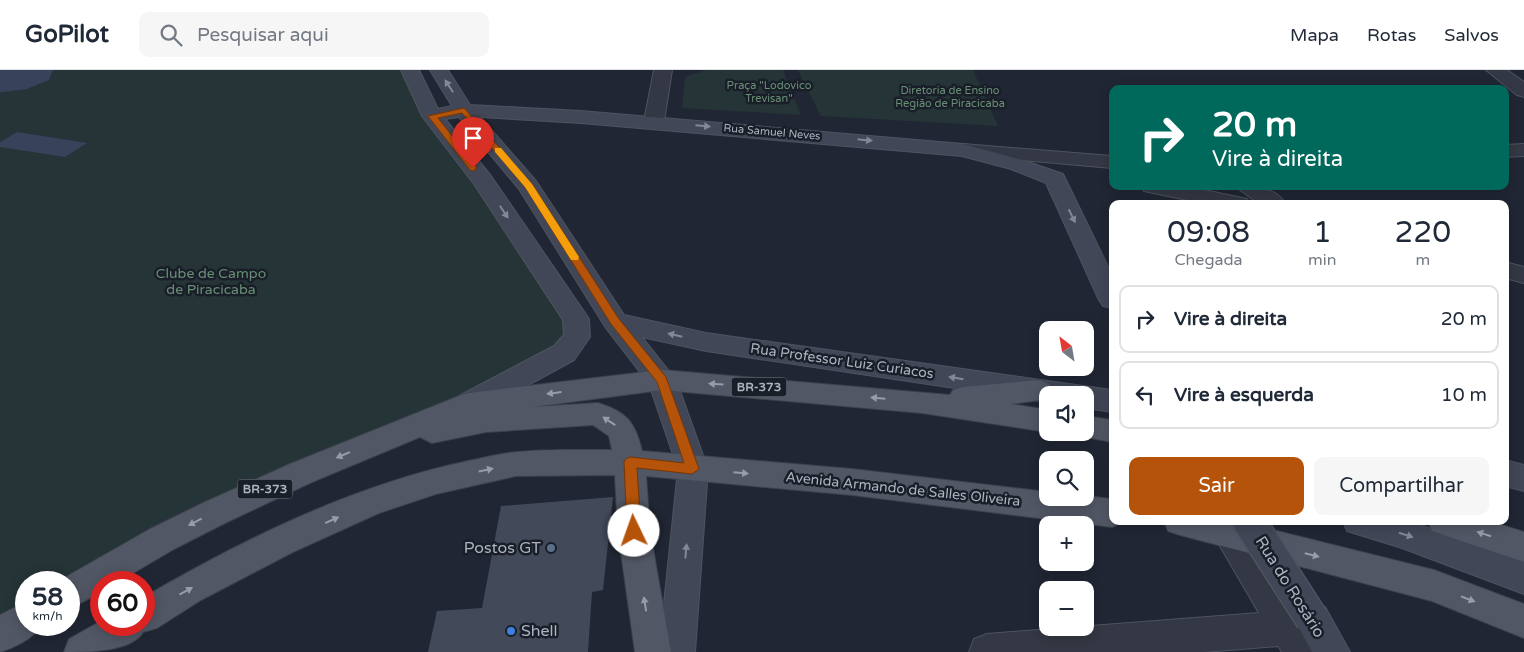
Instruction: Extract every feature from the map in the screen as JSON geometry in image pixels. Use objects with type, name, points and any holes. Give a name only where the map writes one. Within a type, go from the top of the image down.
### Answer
[{"type":"main road","name":"BR-373","points":[[80,587],[162,539],[301,472],[469,404],[662,380],[922,402],[1039,420]]},
{"type":"main road","points":[[922,402],[1039,391]]},
{"type":"main road","points":[[374,442],[486,421],[598,414],[622,430],[630,462],[634,531],[653,652]]},
{"type":"main road","points":[[1094,428],[1109,431]]},
{"type":"main road","points":[[155,609],[189,589],[281,542],[369,503],[436,481],[516,464],[630,462]]},
{"type":"main road","name":"Avenida Armando de Salles Oliveira","points":[[630,462],[852,482],[1109,512]]},
{"type":"main road","points":[[1214,525],[1240,528],[1434,586],[1524,621]]},
{"type":"main road","points":[[1456,525],[1524,547]]},
{"type":"main road","points":[[0,635],[15,626]]},
{"type":"main road","points":[[82,652],[109,636]]},
{"type":"street","points":[[410,70],[432,116],[483,181],[576,319],[577,337],[564,353],[469,404]]},
{"type":"street","points":[[439,70],[464,110],[528,186],[615,322],[662,380],[692,469],[677,652]]},
{"type":"street","points":[[1495,70],[1524,91]]},
{"type":"street","points":[[654,121],[668,72]]},
{"type":"street","name":"Rua Samuel Neves","points":[[432,116],[464,110],[654,121],[1109,162]]},
{"type":"street","points":[[963,150],[1018,165],[1054,180],[1109,294]]},
{"type":"street","points":[[1509,151],[1524,150]]},
{"type":"street","points":[[1054,180],[1067,175],[1088,174],[1109,178]]},
{"type":"street","points":[[1171,190],[1220,200]]},
{"type":"street","points":[[1252,190],[1269,200]]},
{"type":"street","points":[[1509,271],[1524,275]]},
{"type":"street","name":"Rua Professor Luiz Curiacos","points":[[615,322],[706,342],[820,357],[1039,391]]},
{"type":"street","points":[[1094,398],[1109,400]]},
{"type":"street","points":[[1509,474],[1524,478]]},
{"type":"street","points":[[1373,525],[1405,534],[1524,578]]},
{"type":"street","points":[[987,652],[1301,633],[1240,528]]},
{"type":"street","name":"Rua do Rosário","points":[[1301,633],[1332,652]]},
{"type":"green space","name":"Clube de Campo de Piracicaba","points":[[0,70],[410,70],[576,319],[564,353],[80,575],[80,571],[15,571],[15,618],[0,629]]},
{"type":"green space","name":"Praça \"Lodovico Trevisan\"","points":[[706,70],[783,70],[801,115],[682,108],[685,77]]},
{"type":"green space","name":"Diretoria de Ensino Região de Piracicaba","points":[[798,70],[973,70],[998,126],[821,116]]},
{"type":"water","points":[[0,70],[53,70],[49,80],[27,89],[0,92]]},
{"type":"water","points":[[17,132],[87,143],[65,157],[0,147],[0,142]]},
{"type":"building","points":[[613,497],[603,590],[592,592],[588,652],[428,652],[437,611],[482,608],[501,506]]},
{"type":"slow traffic","points":[[498,150],[528,186],[574,257]]},
{"type":"place","name":"Postos GT","points":[[551,548]]},
{"type":"place","name":"Shell","points":[[511,631]]},
{"type":"route","points":[[473,168],[432,116],[464,110],[528,186],[615,322],[662,380],[692,469],[630,462],[634,531]]}]
